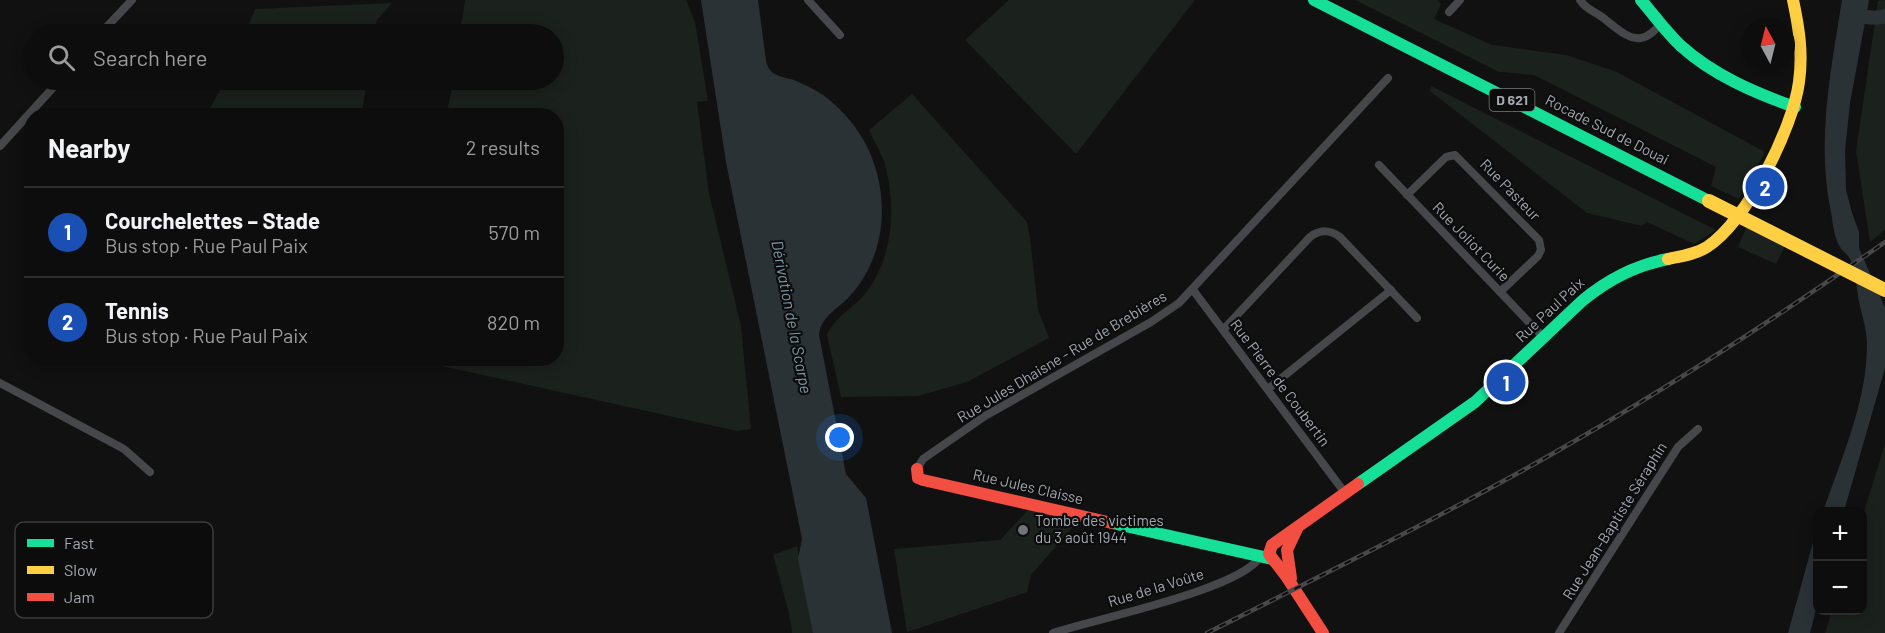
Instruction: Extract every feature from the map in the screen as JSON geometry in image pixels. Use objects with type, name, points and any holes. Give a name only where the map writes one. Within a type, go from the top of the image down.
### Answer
[{"type":"main road","name":"Rocade Sud de Douai","points":[[1314,0],[1710,198],[1885,281]]},
{"type":"main road","name":"Rocade Sud de Douai","points":[[1328,0],[1885,290]]},
{"type":"main road","points":[[1641,0],[1689,52],[1750,89],[1795,107]]},
{"type":"main road","name":"Rue Paul Paix","points":[[1271,553],[1304,522],[1468,408],[1588,296],[1612,279],[1642,266],[1698,251],[1713,243],[1762,179],[1795,107],[1801,61],[1800,28],[1793,0]]},
{"type":"main road","name":"Rue Jules Claisse","points":[[917,469],[918,478],[923,480],[1271,553]]},
{"type":"main road","points":[[1271,553],[1323,633]]},
{"type":"street","points":[[109,24],[132,0]]},
{"type":"street","points":[[808,0],[840,35]]},
{"type":"street","points":[[1449,12],[1460,0]]},
{"type":"street","points":[[1580,0],[1587,9],[1635,38],[1647,36],[1662,24]]},
{"type":"street","name":"Rue Jules Dhaisne - Rue de Brebières","points":[[917,469],[923,459],[985,416],[1160,317],[1193,290],[1388,78]]},
{"type":"street","points":[[35,108],[51,90]]},
{"type":"street","points":[[0,146],[24,120]]},
{"type":"street","name":"Rue Pasteur","points":[[1407,195],[1443,159],[1452,154],[1461,158],[1539,240],[1541,250],[1538,256],[1500,292]]},
{"type":"street","name":"Rue Joliot Curie","points":[[1379,165],[1544,338]]},
{"type":"street","points":[[1223,330],[1310,237],[1321,231],[1329,231],[1340,237],[1417,318]]},
{"type":"street","name":"Rue Pierre de Coubertin","points":[[1193,290],[1345,493]]},
{"type":"street","points":[[1268,389],[1391,290]]},
{"type":"street","points":[[0,383],[124,449],[150,472]]},
{"type":"street","name":"Rue Jean-Baptiste Séraphin","points":[[1559,633],[1678,447],[1698,429]]},
{"type":"street","name":"Rue de la Voûte","points":[[1053,633],[1197,592],[1245,571],[1271,553]]},
{"type":"shaded area","points":[[465,0],[686,0],[695,22],[708,101],[697,102],[709,193],[741,326],[751,429],[737,431],[442,366],[564,366],[564,108],[448,108],[452,90],[564,90],[564,24],[461,24]]},
{"type":"shaded area","points":[[1009,0],[1195,0],[1076,154],[965,40]]},
{"type":"shaded area","points":[[1355,0],[1437,0],[1441,4],[1434,19],[1492,45],[1566,55],[1617,72],[1765,152],[1739,199],[1711,186],[1716,167],[1534,75],[1499,72]]},
{"type":"shaded area","points":[[1885,0],[1885,230],[1870,242],[1856,151],[1878,1]]},
{"type":"shaded area","points":[[392,3],[376,24],[249,24],[255,9]]},
{"type":"shaded area","points":[[1431,86],[1716,230],[1694,244],[1647,222],[1642,226],[1587,213],[1430,91]]},
{"type":"shaded area","points":[[220,90],[365,90],[363,108],[210,108]]},
{"type":"shaded area","points":[[912,94],[1027,222],[1038,309],[1049,338],[967,382],[918,396],[841,397],[827,335],[834,323],[860,300],[874,281],[890,234],[891,201],[886,168],[869,130]]},
{"type":"shaded area","points":[[1747,226],[1786,244],[1776,264],[1738,247]]},
{"type":"shaded area","points":[[1885,444],[1885,633],[1825,633],[1831,615],[1867,615],[1865,507]]},
{"type":"shaded area","points":[[1030,508],[1079,520],[1031,575],[1027,592],[907,632],[894,549],[1000,540]]},
{"type":"shaded area","points":[[797,546],[814,633],[792,633],[789,613],[773,555]]},
{"type":"water","name":"Dérivation de la Scarpe","points":[[701,0],[758,0],[769,69],[829,99],[855,127],[872,158],[881,199],[882,220],[878,241],[872,261],[862,280],[849,297],[826,318],[819,335],[846,474],[866,498],[892,633],[813,633],[798,559],[802,539],[726,162]]},
{"type":"water","points":[[1842,0],[1869,0],[1850,103],[1845,151],[1846,190],[1859,232],[1859,248],[1885,308],[1885,368],[1845,507],[1825,507],[1858,409],[1863,388],[1867,345],[1854,269],[1836,239],[1827,185],[1825,132]]},
{"type":"water","points":[[1813,542],[1814,615],[1810,633],[1788,633]]},
{"type":"waterway","points":[[1852,14],[1873,18],[1885,16]]},
{"type":"railway","points":[[1207,633],[1420,526],[1589,433],[1718,354],[1885,242]]},
{"type":"traffic: fast","points":[[1314,0],[1709,201]]},
{"type":"traffic: fast","points":[[1641,0],[1676,41],[1707,66],[1765,96],[1795,107]]},
{"type":"traffic: fast","points":[[1358,484],[1475,402],[1592,293],[1633,269],[1668,259]]},
{"type":"traffic: fast","points":[[1112,523],[1272,559]]},
{"type":"traffic: slow","points":[[1668,259],[1703,249],[1722,234],[1752,195],[1778,148],[1788,124],[1799,82],[1800,41],[1793,0]]},
{"type":"traffic: slow","points":[[1709,201],[1885,290]]},
{"type":"traffic: jam","points":[[917,469],[918,478],[923,480],[1112,523]]},
{"type":"traffic: jam","points":[[1323,633],[1269,554],[1272,545],[1358,484]]},
{"type":"traffic: jam","points":[[1291,578],[1287,550],[1297,529]]},
{"type":"place","name":"Tennis","points":[[1765,187]]},
{"type":"place","name":"Courchelettes – Stade","points":[[1506,382]]},
{"type":"place","name":"Tombe des victimes du 3 août 1944","points":[[1023,530]]}]
